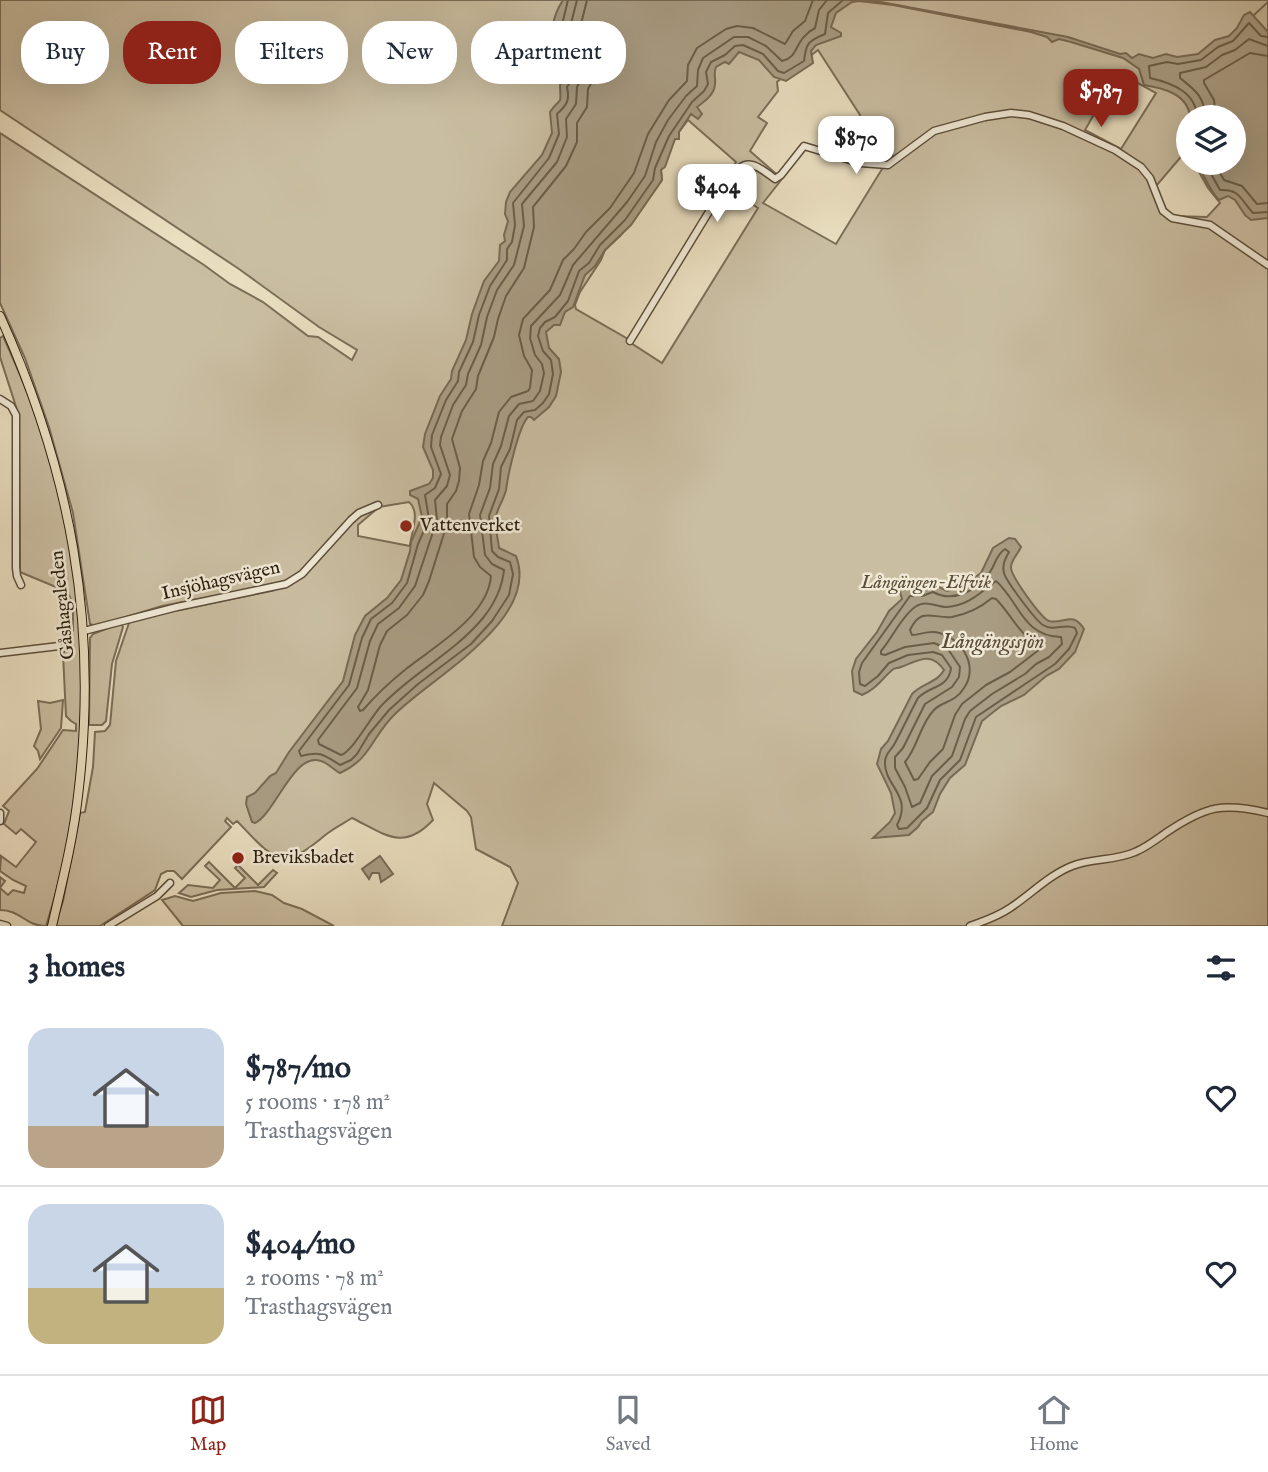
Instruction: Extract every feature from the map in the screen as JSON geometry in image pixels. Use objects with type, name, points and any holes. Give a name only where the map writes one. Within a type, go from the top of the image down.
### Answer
[{"type":"main road","name":"Gåshagaleden","points":[[0,316],[39,412],[63,489],[73,542],[84,631],[85,705],[81,768],[73,828],[50,926]]},
{"type":"street","points":[[630,341],[718,197],[736,170],[744,164],[754,164],[775,179],[804,146],[860,163],[888,165],[934,131],[1010,113],[1028,114],[1063,126],[1115,150],[1141,167],[1150,178],[1163,211],[1172,218],[1210,225],[1268,265]]},
{"type":"street","points":[[0,399],[11,406],[16,415],[16,576],[21,585]]},
{"type":"street","name":"Insjöhagsvägen","points":[[84,631],[177,607],[286,584],[302,574],[359,513],[378,505]]},
{"type":"street","points":[[0,653],[59,646]]},
{"type":"street","points":[[971,926],[995,918],[1073,866],[1135,852],[1202,812],[1240,806],[1268,813]]},
{"type":"street","points":[[0,813],[0,821]]},
{"type":"street","points":[[108,926],[157,896],[170,883]]},
{"type":"street","points":[[0,924],[7,926]]},
{"type":"green space","name":"Långängen-Elfvik","points":[[0,0],[1268,0],[1268,926],[502,926],[518,883],[510,867],[476,849],[471,817],[434,783],[427,804],[433,820],[412,835],[394,837],[352,818],[299,854],[283,857],[265,849],[237,821],[233,824],[227,818],[225,821],[231,827],[182,879],[174,871],[161,874],[155,890],[100,926],[55,926],[63,901],[80,813],[85,812],[93,767],[95,732],[105,731],[110,725],[116,661],[130,620],[271,591],[275,590],[278,584],[162,606],[96,626],[90,624],[73,513],[49,427],[25,358],[0,303],[0,133],[230,284],[263,302],[308,336],[318,337],[352,360],[357,350],[319,327],[239,269],[0,110]],"holes":[[[818,50],[860,115],[859,119],[894,157],[882,169],[836,244],[763,203],[782,179],[750,151],[767,123],[758,117],[778,91],[777,82]],[[1118,72],[1156,93],[1121,149],[1085,130]],[[688,120],[736,162],[722,185],[758,208],[662,363],[628,339],[576,309],[575,305],[605,250],[620,236],[662,180],[661,170],[675,139],[679,139],[679,132]],[[409,502],[413,506],[414,522],[410,546],[358,536],[358,525],[379,507]]]},
{"type":"green space","points":[[3,336],[41,428],[65,516],[75,574],[82,693],[73,812],[46,926],[33,923],[13,912],[0,910],[0,888],[8,895],[13,890],[24,893],[26,886],[0,871],[1,856],[16,867],[36,842],[21,829],[16,834],[4,824],[9,811],[3,806],[37,769],[63,730],[76,731],[76,724],[66,716],[63,654],[67,648],[65,640],[73,631],[73,606],[68,592],[20,572],[19,416],[0,357],[0,338]]},
{"type":"green space","points":[[121,623],[123,627],[112,664],[106,721],[102,725],[89,725],[90,638],[93,634]]},
{"type":"green space","points":[[63,700],[61,728],[40,759],[34,746],[41,729],[38,701],[50,703]]},
{"type":"green space","points":[[209,862],[235,888],[245,878],[235,868],[238,865],[258,885],[273,870],[277,873],[264,887],[217,890],[191,897],[179,893],[188,885],[213,888],[220,880],[205,866]]},
{"type":"green space","points":[[255,891],[272,895],[334,926],[183,926],[162,900],[175,896],[193,901],[221,893]]},
{"type":"water","points":[[563,0],[860,0],[1068,37],[1120,54],[1126,53],[1132,58],[1139,54],[1153,58],[1166,54],[1177,57],[1198,54],[1215,40],[1229,36],[1244,15],[1250,12],[1268,32],[1268,218],[1251,220],[1235,200],[1228,196],[1219,200],[1203,175],[1246,175],[1246,105],[1186,105],[1166,90],[1144,85],[1139,69],[1123,58],[1059,39],[1052,42],[1047,37],[1031,32],[859,1],[852,2],[836,13],[831,27],[841,33],[841,36],[816,45],[811,51],[813,63],[786,81],[774,77],[759,60],[739,52],[729,64],[725,62],[716,67],[713,91],[697,107],[702,114],[698,119],[691,114],[679,132],[679,139],[675,139],[665,167],[661,170],[662,180],[631,225],[605,250],[595,266],[585,275],[573,307],[565,312],[560,325],[554,325],[546,332],[549,348],[559,359],[561,372],[556,396],[549,407],[534,420],[528,417],[524,423],[496,520],[499,548],[516,556],[519,580],[513,603],[498,625],[478,646],[394,715],[358,761],[340,773],[321,761],[311,760],[302,765],[270,808],[255,823],[252,822],[246,804],[247,797],[276,773],[343,681],[355,635],[365,616],[387,598],[401,580],[411,542],[422,517],[418,499],[410,495],[410,491],[429,484],[433,478],[433,470],[423,447],[425,434],[440,396],[451,379],[484,281],[499,261],[500,245],[505,241],[508,221],[505,214],[506,202],[510,192],[542,155],[552,133],[550,112],[560,101],[560,85],[626,84],[626,21],[554,21]]},
{"type":"water","name":"Långängssjön","points":[[1009,538],[1015,539],[1021,547],[1012,562],[1012,571],[1020,587],[1040,612],[1049,621],[1076,620],[1084,629],[1075,652],[1059,669],[1046,676],[1024,695],[1001,706],[982,721],[965,765],[950,778],[933,812],[918,827],[909,835],[873,838],[890,822],[895,813],[891,793],[877,764],[881,749],[888,741],[912,694],[937,678],[944,670],[929,659],[919,660],[894,669],[862,695],[854,691],[852,671],[856,659],[889,611],[902,599],[897,581],[916,588],[933,584],[947,591],[963,586],[981,573],[993,548]]},
{"type":"water","points":[[380,856],[393,874],[381,882],[379,873],[372,873],[369,879],[362,869]]},
{"type":"waterway","points":[[1254,15],[1268,2]]},
{"type":"place","name":"Vattenverket","points":[[406,526]]},
{"type":"place","name":"Breviksbadet","points":[[238,858]]}]
